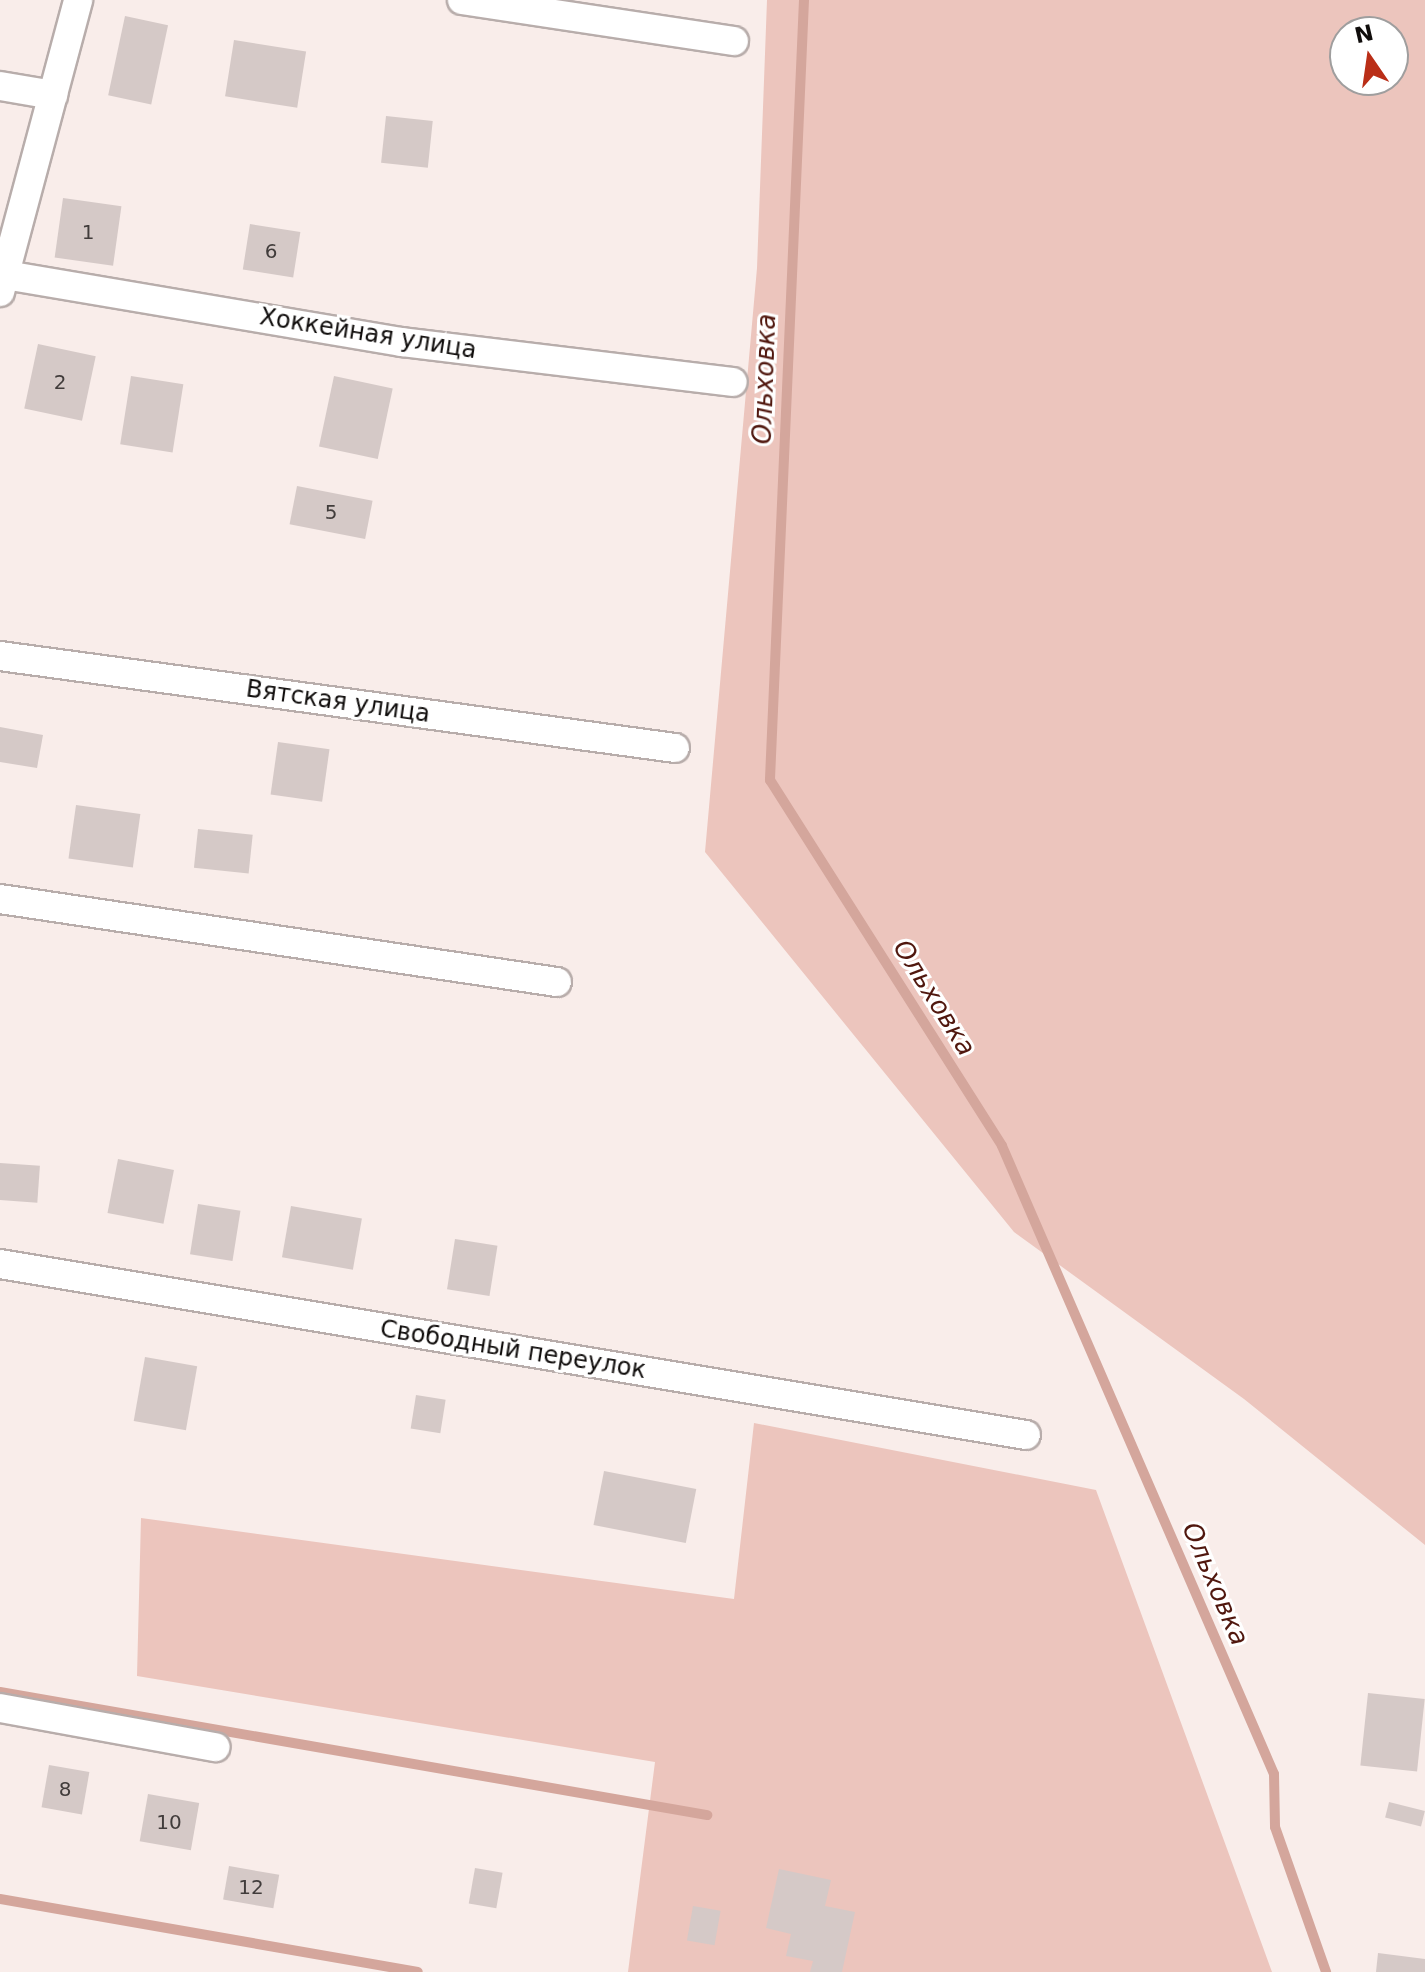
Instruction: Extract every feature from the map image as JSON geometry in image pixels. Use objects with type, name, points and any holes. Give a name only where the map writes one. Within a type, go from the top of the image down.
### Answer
[{"type":"street","points":[[2,283],[78,0]]},
{"type":"street","points":[[462,0],[734,41]]},
{"type":"street","points":[[0,86],[53,95]]},
{"type":"street","name":"Хоккейная улица","points":[[2,283],[402,342],[733,382]]},
{"type":"street","name":"Вятская улица","points":[[0,656],[675,748]]},
{"type":"street","points":[[0,899],[557,982]]},
{"type":"street","name":"Свободный переулок","points":[[0,1264],[1026,1435]]},
{"type":"street","points":[[0,1708],[215,1747]]},
{"type":"shaded area","points":[[767,0],[1425,0],[1425,1545],[1244,1399],[1014,1232],[705,852],[757,268]]},
{"type":"shaded area","points":[[754,1423],[1096,1490],[1272,1972],[628,1972],[655,1762],[137,1676],[141,1518],[734,1599]]},
{"type":"building","points":[[125,16],[168,25],[151,104],[108,95]]},
{"type":"building","points":[[234,40],[306,51],[297,108],[225,96]]},
{"type":"building","points":[[386,116],[433,121],[428,168],[381,163]]},
{"type":"building","points":[[63,198],[121,206],[113,266],[55,257]]},
{"type":"building","points":[[250,224],[300,232],[293,277],[243,269]]},
{"type":"building","points":[[38,344],[96,356],[82,421],[24,409]]},
{"type":"building","points":[[131,376],[183,384],[173,452],[120,444]]},
{"type":"building","points":[[334,376],[393,388],[378,459],[319,446]]},
{"type":"building","points":[[297,486],[373,501],[365,539],[290,524]]},
{"type":"building","points":[[0,727],[43,735],[37,768],[0,762]]},
{"type":"building","points":[[278,742],[329,749],[322,802],[271,794]]},
{"type":"building","points":[[76,805],[140,814],[133,868],[68,858]]},
{"type":"building","points":[[198,829],[253,835],[249,874],[194,868]]},
{"type":"building","points":[[118,1159],[174,1170],[163,1224],[108,1213]]},
{"type":"building","points":[[0,1163],[40,1166],[37,1203],[0,1200]]},
{"type":"building","points":[[198,1204],[240,1211],[232,1261],[190,1254]]},
{"type":"building","points":[[291,1206],[362,1219],[353,1270],[282,1257]]},
{"type":"building","points":[[455,1239],[497,1246],[489,1296],[447,1289]]},
{"type":"building","points":[[145,1357],[197,1366],[186,1430],[134,1421]]},
{"type":"building","points":[[416,1395],[446,1400],[440,1433],[411,1429]]},
{"type":"building","points":[[604,1471],[696,1489],[686,1543],[594,1525]]},
{"type":"building","points":[[1368,1693],[1425,1699],[1417,1772],[1360,1766]]},
{"type":"building","points":[[49,1765],[89,1772],[82,1814],[42,1807]]},
{"type":"building","points":[[148,1794],[199,1803],[191,1850],[140,1841]]},
{"type":"building","points":[[1389,1802],[1425,1811],[1421,1826],[1385,1818]]},
{"type":"building","points":[[229,1866],[279,1875],[273,1908],[223,1899]]},
{"type":"building","points":[[475,1868],[503,1873],[496,1908],[469,1903]]},
{"type":"building","points":[[779,1869],[831,1880],[825,1906],[855,1912],[842,1972],[810,1972],[813,1961],[786,1956],[791,1934],[766,1928]]},
{"type":"building","points":[[693,1906],[721,1911],[714,1945],[687,1940]]},
{"type":"building","points":[[1378,1953],[1425,1959],[1425,1972],[1376,1972]]},
{"type":"waterway","name":"Ольховка","points":[[804,0],[770,780],[1002,1146],[1274,1774],[1275,1827],[1326,1972]]},
{"type":"waterway","points":[[0,1692],[707,1815]]},
{"type":"waterway","points":[[0,1899],[418,1972]]}]
